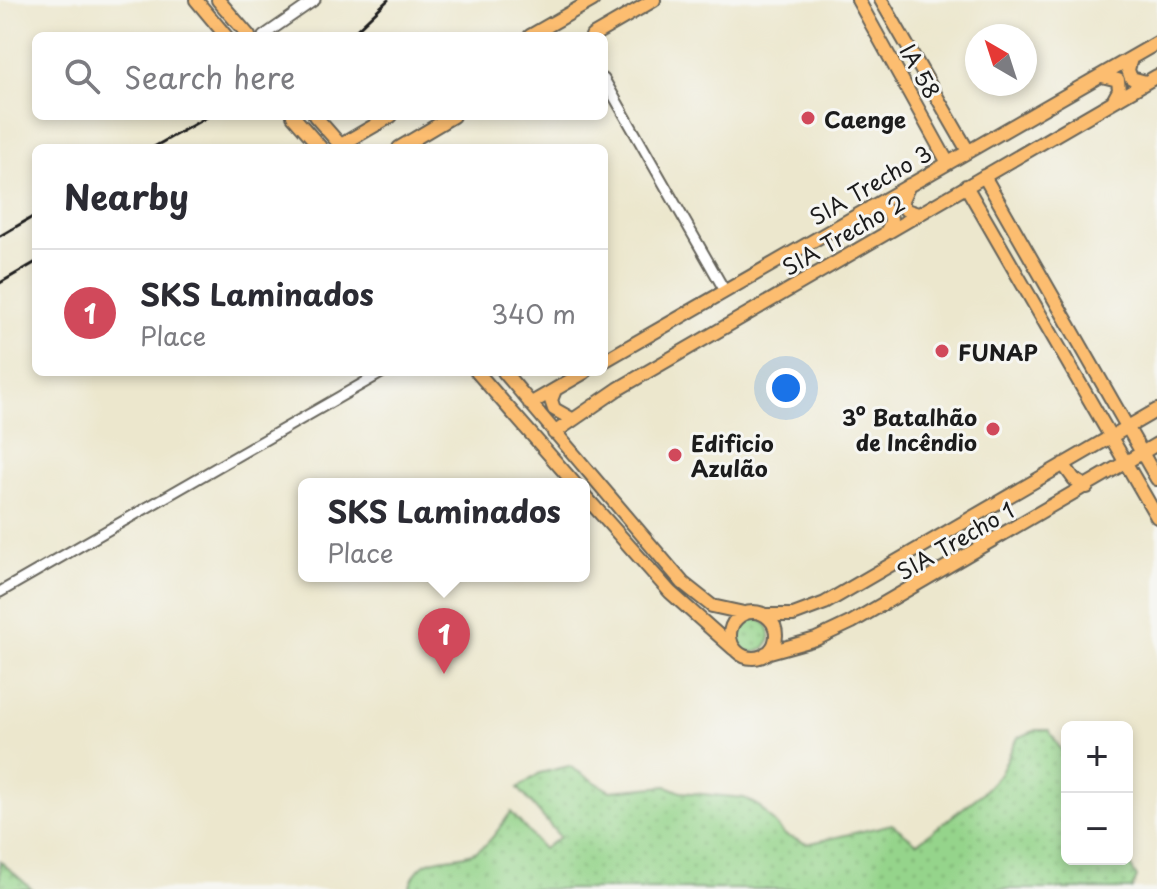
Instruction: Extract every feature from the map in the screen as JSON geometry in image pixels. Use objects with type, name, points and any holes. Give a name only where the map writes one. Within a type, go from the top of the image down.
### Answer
[{"type":"main road","points":[[196,0],[223,32]]},
{"type":"main road","points":[[218,0],[246,32]]},
{"type":"main road","points":[[537,32],[593,0]]},
{"type":"main road","points":[[599,32],[654,0]]},
{"type":"main road","name":"IA 58","points":[[858,0],[948,163]]},
{"type":"main road","name":"IA 58","points":[[881,0],[968,151]]},
{"type":"main road","points":[[874,29],[891,18]]},
{"type":"main road","name":"SIA Trecho 3","points":[[608,359],[1157,43]]},
{"type":"main road","points":[[1131,58],[1128,70],[1131,78],[1152,79]]},
{"type":"main road","points":[[1100,76],[1110,75],[1118,80],[1119,90],[1113,101]]},
{"type":"main road","name":"SIA Trecho 2","points":[[554,433],[570,418],[1152,79]]},
{"type":"main road","points":[[296,120],[318,144]]},
{"type":"main road","points":[[319,120],[340,144]]},
{"type":"main road","points":[[345,144],[384,120]]},
{"type":"main road","points":[[406,144],[445,120]]},
{"type":"main road","points":[[940,145],[958,133]]},
{"type":"main road","points":[[984,176],[1157,479]]},
{"type":"main road","points":[[909,185],[901,203],[906,210],[918,214]]},
{"type":"main road","points":[[966,186],[1157,517]]},
{"type":"main road","points":[[871,207],[882,207],[890,214],[892,221],[886,232]]},
{"type":"main road","points":[[480,376],[570,478]]},
{"type":"main road","points":[[507,376],[697,597],[712,606],[765,615],[793,615],[825,603],[1157,410]]},
{"type":"main road","points":[[530,404],[578,376]]},
{"type":"main road","points":[[555,390],[551,400],[554,409],[570,418]]},
{"type":"main road","name":"SIA Trecho 1","points":[[766,653],[816,639],[852,622],[1157,444]]},
{"type":"main road","points":[[1063,464],[1074,479],[1087,487]]},
{"type":"main road","points":[[590,502],[670,592],[734,649],[753,658],[766,653],[776,634],[765,615]]},
{"type":"main road","points":[[734,649],[730,628],[744,613]]},
{"type":"street","points":[[269,32],[315,0]]},
{"type":"street","points":[[608,86],[725,291]]},
{"type":"street","points":[[0,592],[376,376]]},
{"type":"green space","points":[[753,618],[765,623],[770,635],[765,647],[753,652],[741,647],[736,635],[741,623]]},
{"type":"green space","points":[[1037,730],[1049,730],[1061,750],[1061,865],[1130,865],[1137,877],[1132,889],[409,889],[414,876],[428,862],[466,855],[482,848],[511,812],[543,849],[560,837],[518,788],[540,773],[569,766],[610,791],[667,786],[681,792],[744,798],[760,807],[785,835],[807,844],[892,824],[917,843],[980,795],[1000,774],[1017,738]]},
{"type":"green space","points":[[0,861],[32,889],[0,889]]},
{"type":"railway","points":[[354,32],[388,0]]},
{"type":"railway","points":[[159,144],[202,120]]},
{"type":"railway","points":[[0,236],[32,217]]},
{"type":"railway","points":[[0,283],[32,264]]},
{"type":"place","name":"Caenge","points":[[808,118]]},
{"type":"place","name":"FUNAP","points":[[942,351]]},
{"type":"place","name":"3º Batalhão de Incêndio","points":[[993,429]]},
{"type":"place","name":"Edificio Azulão","points":[[675,455]]},
{"type":"place","name":"SKS Laminados","points":[[444,674]]}]
